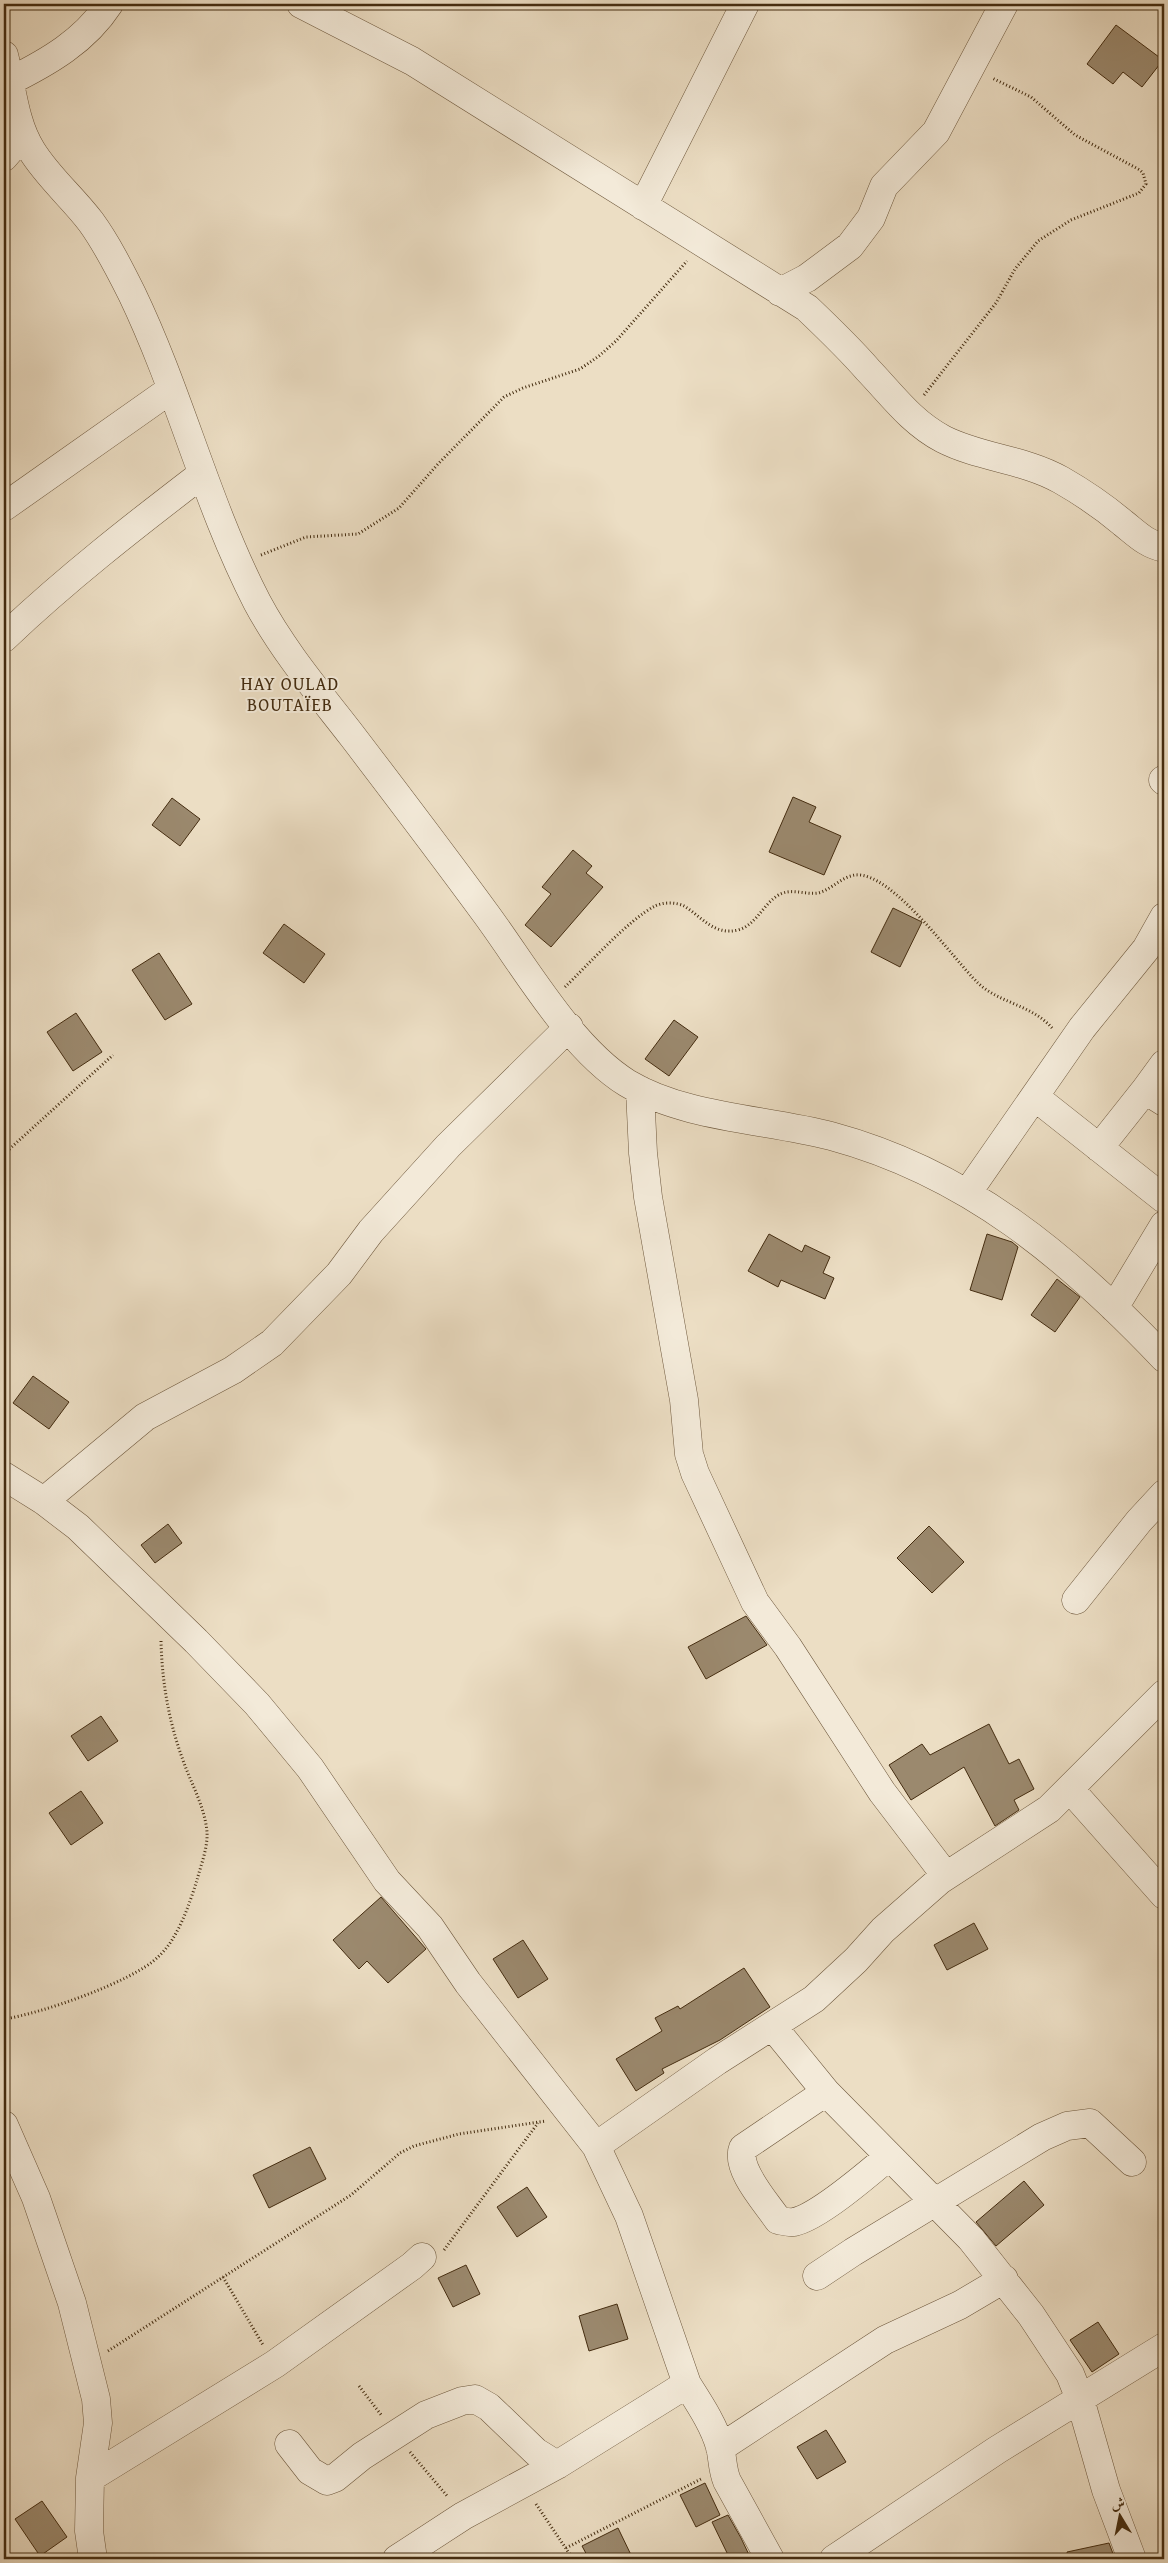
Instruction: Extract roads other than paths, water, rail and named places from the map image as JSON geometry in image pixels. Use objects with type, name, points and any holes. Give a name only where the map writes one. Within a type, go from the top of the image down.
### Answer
[{"type":"street","points":[[10,81],[43,64],[79,39],[109,4]]},
{"type":"street","points":[[301,4],[412,61],[807,308],[908,416],[942,439],[980,453],[1024,464],[1060,479],[1124,523],[1140,538],[1152,545],[1164,548]]},
{"type":"street","points":[[644,206],[746,4]]},
{"type":"street","points":[[780,292],[814,274],[850,246],[871,218],[884,186],[936,132],[1004,4]]},
{"type":"street","points":[[4,54],[19,127],[33,153],[92,224],[132,295],[202,474],[257,601],[291,657],[412,814],[549,1002],[600,1062],[651,1096],[690,1107],[830,1136],[904,1160],[968,1192],[1022,1229],[1092,1286],[1164,1358]]},
{"type":"street","points":[[4,157],[24,135]]},
{"type":"street","points":[[4,507],[170,390]]},
{"type":"street","points":[[4,638],[96,556],[202,474]]},
{"type":"street","points":[[968,1192],[1059,1060],[1146,949],[1164,917]]},
{"type":"street","points":[[44,1501],[145,1417],[233,1370],[272,1343],[339,1274],[371,1231],[448,1146],[569,1027]]},
{"type":"street","points":[[1099,1148],[1154,1096],[1164,1064]]},
{"type":"street","points":[[640,1090],[643,1153],[648,1197],[684,1400],[689,1454],[695,1473],[755,1602],[788,1647],[882,1792],[946,1876]]},
{"type":"street","points":[[1035,1097],[1164,1199]]},
{"type":"street","points":[[1114,1308],[1164,1225]]},
{"type":"street","points":[[4,1476],[44,1501],[78,1527],[257,1704],[310,1768],[387,1881],[430,1927],[468,1982],[596,2146],[629,2216],[687,2384],[700,2405],[721,2458],[770,2559]]},
{"type":"street","points":[[1076,1600],[1139,1521],[1164,1494]]},
{"type":"street","points":[[596,2146],[717,2061],[773,2028],[814,2000],[856,1960],[882,1930],[946,1876],[1032,1822],[1049,1809],[1164,1694]]},
{"type":"street","points":[[1070,1789],[1164,1895]]},
{"type":"street","points":[[773,2028],[826,2092],[888,2157],[936,2202],[1004,2279],[1055,2351],[1070,2374],[1080,2399],[1106,2490],[1132,2559]]},
{"type":"street","points":[[826,2092],[743,2148],[740,2156],[742,2166],[778,2220],[793,2222],[808,2217],[856,2184],[888,2157]]},
{"type":"street","points":[[817,2276],[1042,2137],[1067,2126],[1090,2123],[1132,2162]]},
{"type":"street","points":[[4,2125],[32,2190],[72,2303],[96,2399],[98,2422],[90,2478],[89,2531],[93,2559]]},
{"type":"street","points":[[90,2478],[275,2364],[422,2257]]},
{"type":"street","points":[[721,2458],[885,2340],[960,2305],[1004,2279]]},
{"type":"street","points":[[834,2559],[997,2450],[1164,2347]]},
{"type":"street","points":[[397,2559],[463,2516],[557,2465],[687,2384]]},
{"type":"street","points":[[289,2444],[310,2471],[327,2481],[335,2478],[362,2456],[426,2415],[475,2398],[489,2407],[536,2452],[557,2465]]},
{"type":"district","name":"HAY OULAD BOUTAÏEB","points":[[290,693]]}]
